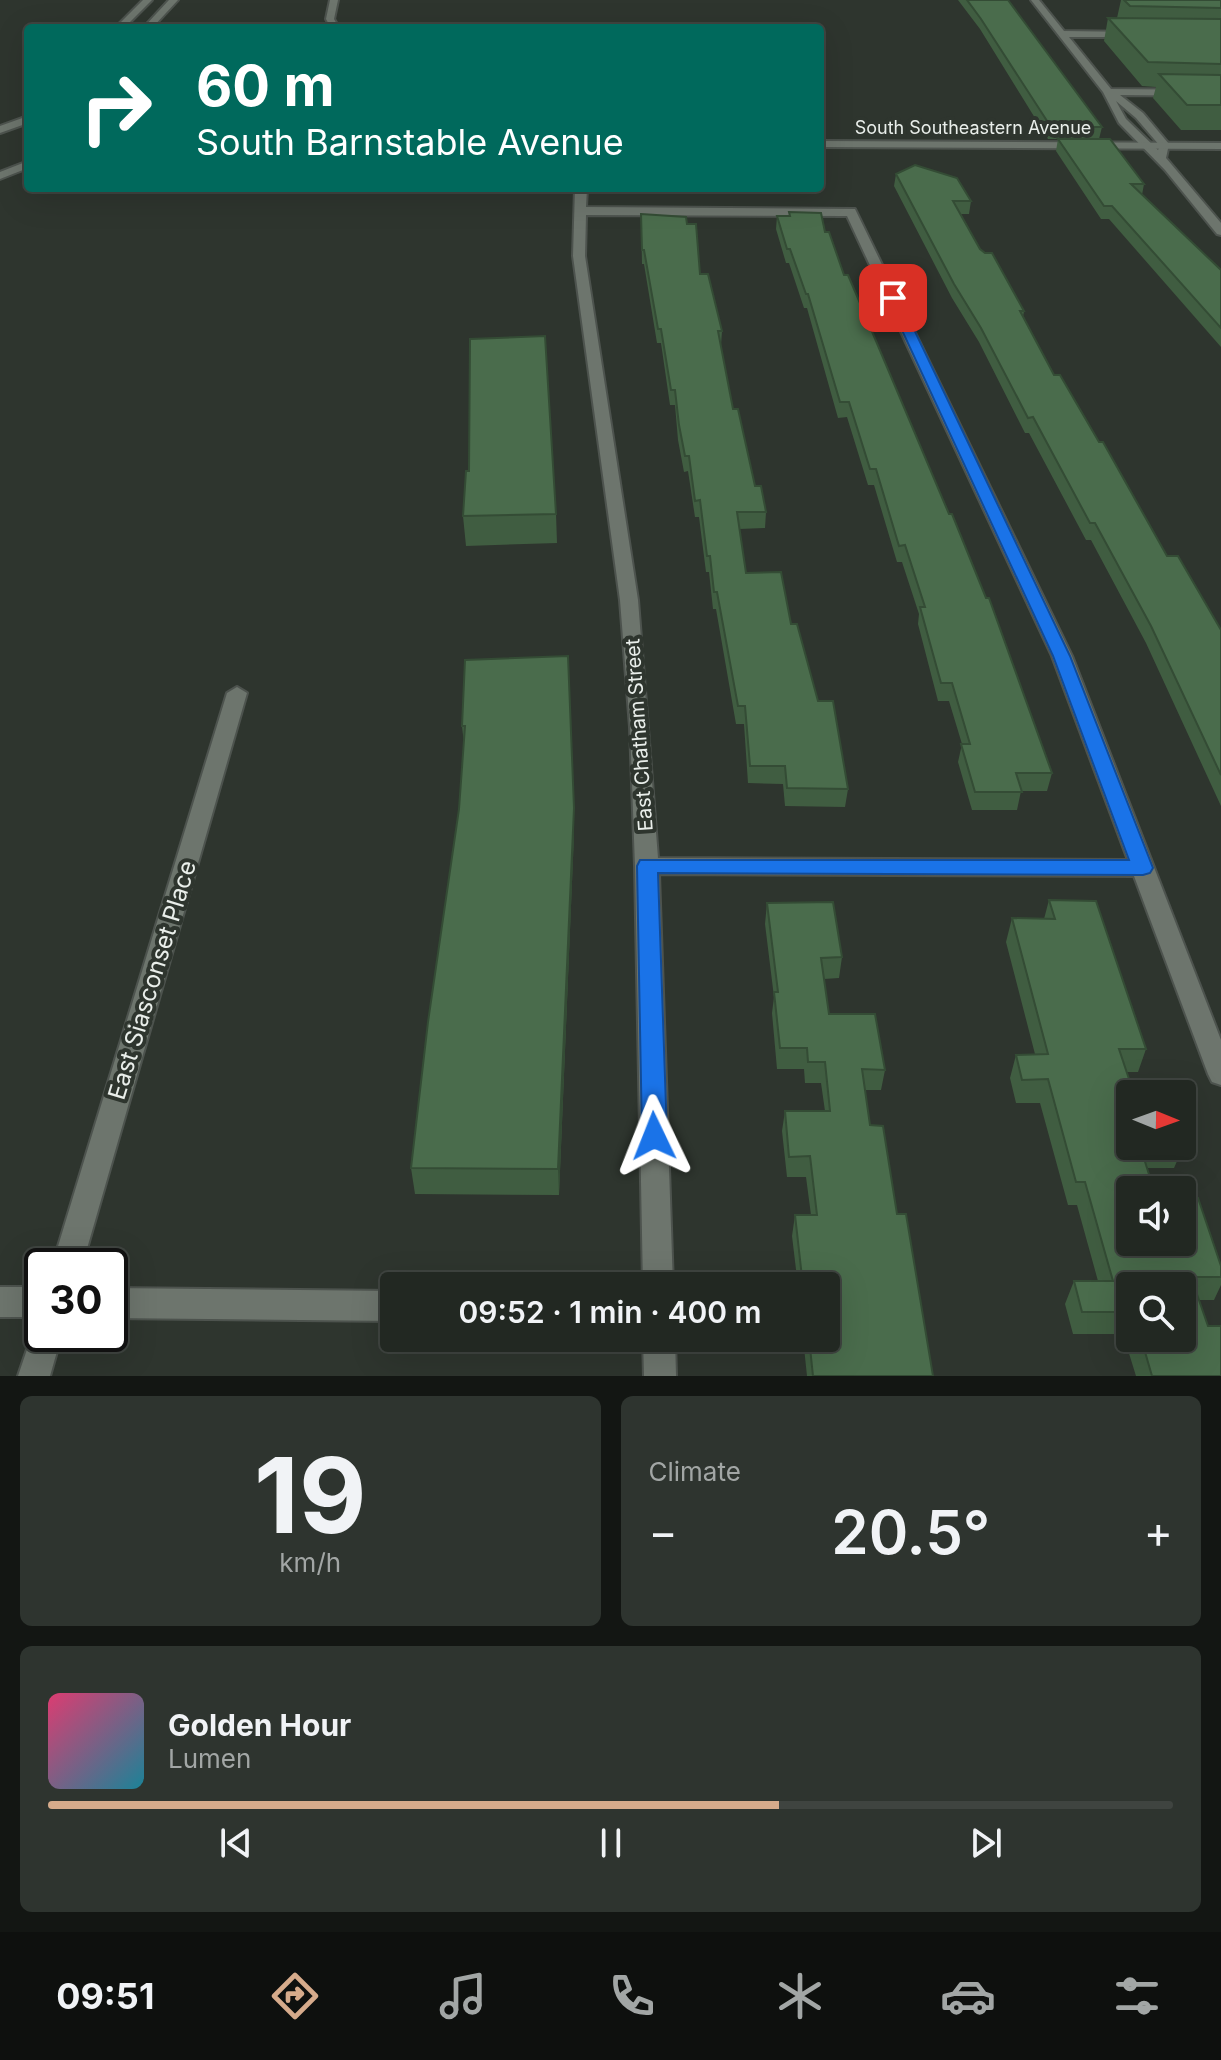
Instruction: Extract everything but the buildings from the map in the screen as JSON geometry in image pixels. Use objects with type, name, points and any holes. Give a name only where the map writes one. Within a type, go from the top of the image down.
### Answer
[{"type":"street","points":[[123,24],[148,0]]},
{"type":"street","points":[[151,24],[174,0]]},
{"type":"street","points":[[333,24],[330,19],[334,0]]},
{"type":"street","points":[[1035,0],[1108,92],[1134,108],[1163,152],[1215,218],[1221,231]]},
{"type":"street","points":[[1060,34],[1148,34]]},
{"type":"street","points":[[1108,92],[1221,93]]},
{"type":"street","points":[[1108,92],[1114,108],[1144,146],[1163,152]]},
{"type":"street","points":[[0,130],[24,121]]},
{"type":"street","points":[[0,130],[24,128]]},
{"type":"street","name":"South Southeastern Avenue","points":[[824,144],[1144,146]]},
{"type":"street","name":"South Southeastern Avenue","points":[[824,157],[1163,152],[1221,146]]},
{"type":"street","name":"South Southeastern Avenue","points":[[1163,152],[1221,158]]},
{"type":"street","points":[[0,165],[24,163]]},
{"type":"street","points":[[0,176],[24,165]]},
{"type":"street","name":"East Chatham Street","points":[[581,192],[579,256],[629,600],[647,866],[658,1272]]},
{"type":"street","points":[[580,211],[851,212],[1062,656],[1221,1074]]},
{"type":"street","name":"East Siasconset Place","points":[[72,1248],[237,693]]},
{"type":"street","points":[[647,866],[1143,868]]},
{"type":"street","points":[[0,1302],[24,1302]]},
{"type":"street","points":[[128,1303],[380,1306]]},
{"type":"street","points":[[34,1376],[41,1352]]},
{"type":"street","points":[[659,1352],[660,1376]]},
{"type":"route","points":[[654,1136],[647,866],[1143,868],[1062,656],[893,298]]}]
